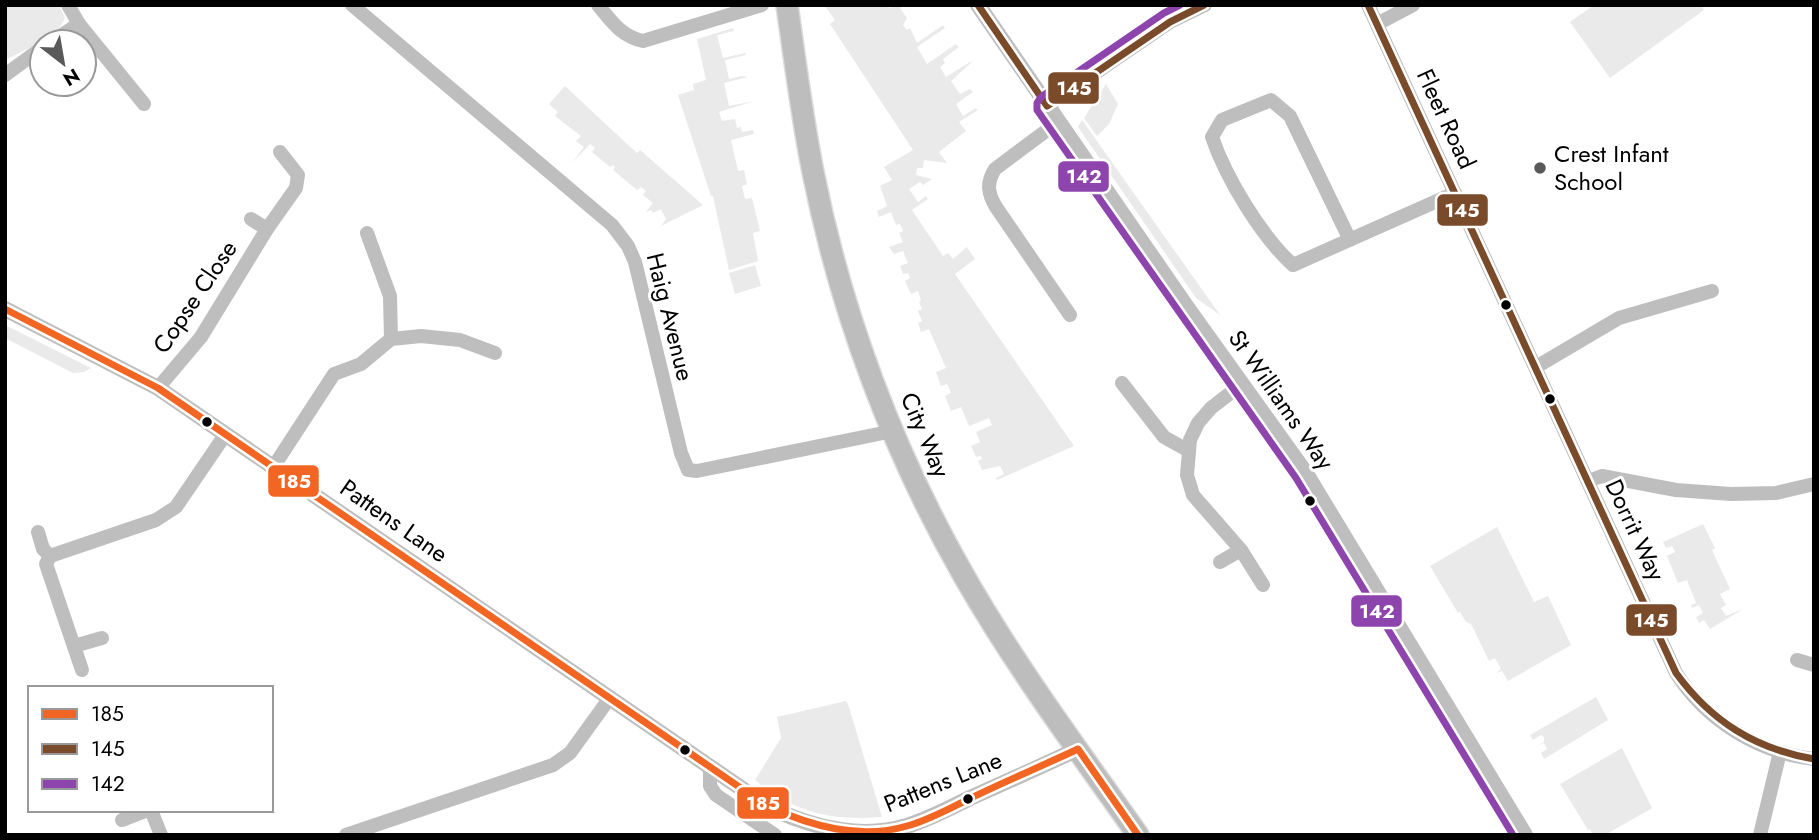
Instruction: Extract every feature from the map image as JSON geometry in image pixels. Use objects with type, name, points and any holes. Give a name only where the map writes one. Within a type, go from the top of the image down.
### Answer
[{"type":"main road","name":"City Way","points":[[786,5],[813,172],[828,239],[858,338],[893,431],[932,515],[981,606],[1138,835]]},
{"type":"street","points":[[68,5],[79,24],[144,104]]},
{"type":"street","name":"Haig Avenue","points":[[352,5],[612,225],[624,240],[635,262],[681,453],[688,470],[697,471],[893,431]]},
{"type":"street","points":[[598,5],[620,32],[643,41],[762,5]]},
{"type":"street","name":"St Williams Way","points":[[978,5],[1328,507],[1525,835]]},
{"type":"street","points":[[1047,106],[1176,11],[1205,5]]},
{"type":"street","name":"Fleet Road","points":[[1368,5],[1536,368]]},
{"type":"street","points":[[1377,24],[1413,5]]},
{"type":"street","points":[[73,28],[79,24]]},
{"type":"street","points":[[5,75],[28,58]]},
{"type":"street","points":[[1350,240],[1290,116],[1271,100],[1222,120],[1212,137],[1222,165],[1276,250],[1293,265],[1350,240],[1455,193]]},
{"type":"street","points":[[1058,122],[995,169],[989,190],[996,207],[1070,315]]},
{"type":"street","name":"Copse Close","points":[[158,388],[201,337],[267,229],[296,188],[298,175],[280,152]]},
{"type":"street","name":"Copse Close","points":[[251,219],[267,229]]},
{"type":"street","points":[[367,233],[390,296],[391,339]]},
{"type":"street","points":[[1536,368],[1619,318],[1712,291]]},
{"type":"street","name":"Pattens Lane","points":[[5,309],[158,388],[767,806],[795,819],[842,831],[872,832],[908,826],[1078,749]]},
{"type":"street","points":[[274,466],[334,374],[361,364],[391,339],[422,336],[460,340],[495,353]]},
{"type":"street","name":"Dorrit Way","points":[[1536,368],[1682,682],[1719,721],[1780,752],[1814,759]]},
{"type":"street","points":[[1122,383],[1164,437],[1189,451]]},
{"type":"street","points":[[1242,384],[1211,408],[1198,423],[1190,440],[1187,475],[1193,495],[1241,550],[1263,585]]},
{"type":"street","points":[[82,670],[46,564],[50,556],[156,520],[176,507],[225,435]]},
{"type":"street","points":[[1588,481],[1602,476],[1676,490],[1739,494],[1776,493],[1814,484]]},
{"type":"street","points":[[37,532],[43,549],[50,556]]},
{"type":"street","points":[[1220,562],[1241,550]]},
{"type":"street","points":[[74,646],[102,638]]},
{"type":"street","points":[[1797,660],[1814,665]]},
{"type":"street","points":[[346,835],[553,765],[570,753],[609,699]]},
{"type":"street","points":[[1760,835],[1780,752]]},
{"type":"street","points":[[710,767],[710,786],[716,795],[775,835]]},
{"type":"street","points":[[122,820],[144,812]]},
{"type":"street","points":[[150,812],[161,835]]},
{"type":"shaded area","points":[[5,5],[59,5],[65,18],[61,25],[58,28],[28,28],[28,49],[5,60]]},
{"type":"shaded area","points":[[824,5],[887,5],[890,8],[904,5],[900,8],[907,18],[903,25],[907,30],[910,28],[917,43],[943,25],[945,28],[917,47],[927,64],[956,44],[959,47],[943,59],[945,63],[940,67],[946,77],[971,63],[951,81],[960,94],[970,89],[973,92],[956,104],[963,116],[976,108],[978,110],[959,122],[966,131],[939,152],[947,163],[924,160],[923,168],[917,168],[916,175],[932,179],[909,189],[918,202],[926,196],[928,199],[912,210],[943,256],[948,253],[953,259],[967,247],[975,259],[955,274],[1074,446],[997,480],[996,478],[1004,474],[1000,466],[982,470],[978,461],[982,459],[981,456],[976,457],[971,446],[980,442],[976,432],[992,425],[989,418],[969,426],[961,407],[951,411],[945,396],[951,393],[947,384],[941,386],[936,372],[946,368],[929,329],[921,332],[918,323],[922,321],[918,311],[922,309],[919,302],[921,300],[918,291],[911,294],[905,281],[910,278],[908,273],[903,274],[900,266],[908,263],[903,251],[894,254],[889,247],[903,242],[899,233],[903,231],[900,224],[896,225],[891,212],[879,217],[877,211],[887,206],[880,186],[892,180],[884,167],[913,150],[830,24],[835,20]]},
{"type":"shaded area","points":[[1594,5],[1701,5],[1704,10],[1610,78],[1570,22]]},
{"type":"shaded area","points":[[733,28],[734,31],[717,35],[723,58],[745,53],[746,55],[725,60],[729,79],[748,77],[724,83],[729,106],[754,101],[719,112],[722,121],[735,119],[737,128],[741,127],[742,132],[753,130],[754,134],[731,140],[738,171],[744,170],[747,184],[742,186],[745,199],[752,198],[760,231],[753,233],[758,261],[729,270],[713,196],[678,95],[694,90],[693,84],[706,80],[697,39]]},
{"type":"shaded area","points":[[1106,84],[1118,104],[1109,124],[1097,136],[1084,118]]},
{"type":"shaded area","points":[[565,86],[637,153],[640,150],[703,205],[661,226],[666,219],[661,209],[653,213],[651,210],[646,212],[653,203],[643,195],[646,191],[641,187],[637,190],[613,170],[613,165],[610,167],[592,152],[595,148],[590,144],[572,163],[584,147],[576,141],[581,136],[555,116],[558,112],[549,104]]},
{"type":"shaded area","points":[[1082,120],[1220,315],[1196,298],[1078,127]]},
{"type":"shaded area","points":[[755,265],[761,286],[735,294],[729,273]]},
{"type":"shaded area","points":[[5,325],[91,368],[73,373],[5,338]]},
{"type":"shaded area","points":[[1703,524],[1730,589],[1720,594],[1726,605],[1721,608],[1726,616],[1743,609],[1710,629],[1704,620],[1699,623],[1696,617],[1703,613],[1699,605],[1692,608],[1691,605],[1696,603],[1687,580],[1678,583],[1667,556],[1675,552],[1672,546],[1666,548],[1663,542]]},
{"type":"shaded area","points":[[1497,527],[1534,602],[1548,596],[1571,645],[1508,681],[1502,671],[1496,673],[1501,669],[1495,658],[1489,661],[1471,624],[1458,613],[1430,566]]},
{"type":"shaded area","points":[[1596,697],[1608,720],[1544,759],[1541,753],[1547,749],[1544,743],[1537,746],[1544,742],[1544,737],[1541,735],[1533,740],[1530,735]]},
{"type":"shaded area","points":[[846,701],[882,817],[846,818],[814,812],[785,800],[755,780],[781,738],[777,717]]},
{"type":"shaded area","points":[[1622,748],[1652,808],[1605,835],[1593,835],[1560,784]]},
{"type":"transit line","name":"145","points":[[978,5],[1047,106],[1170,22],[1204,5]]},
{"type":"transit line","name":"142","points":[[1180,5],[1164,13],[1041,97],[1037,110],[1296,478],[1513,835]]},
{"type":"transit line","name":"145","points":[[1368,5],[1676,673],[1704,705],[1736,730],[1772,748],[1814,759]]},
{"type":"transit line","name":"185","points":[[5,309],[158,388],[767,806],[801,820],[835,829],[871,832],[889,830],[931,817],[1078,749],[1138,835]]},
{"type":"place","name":"Crest Infant School","points":[[1540,168]]}]
